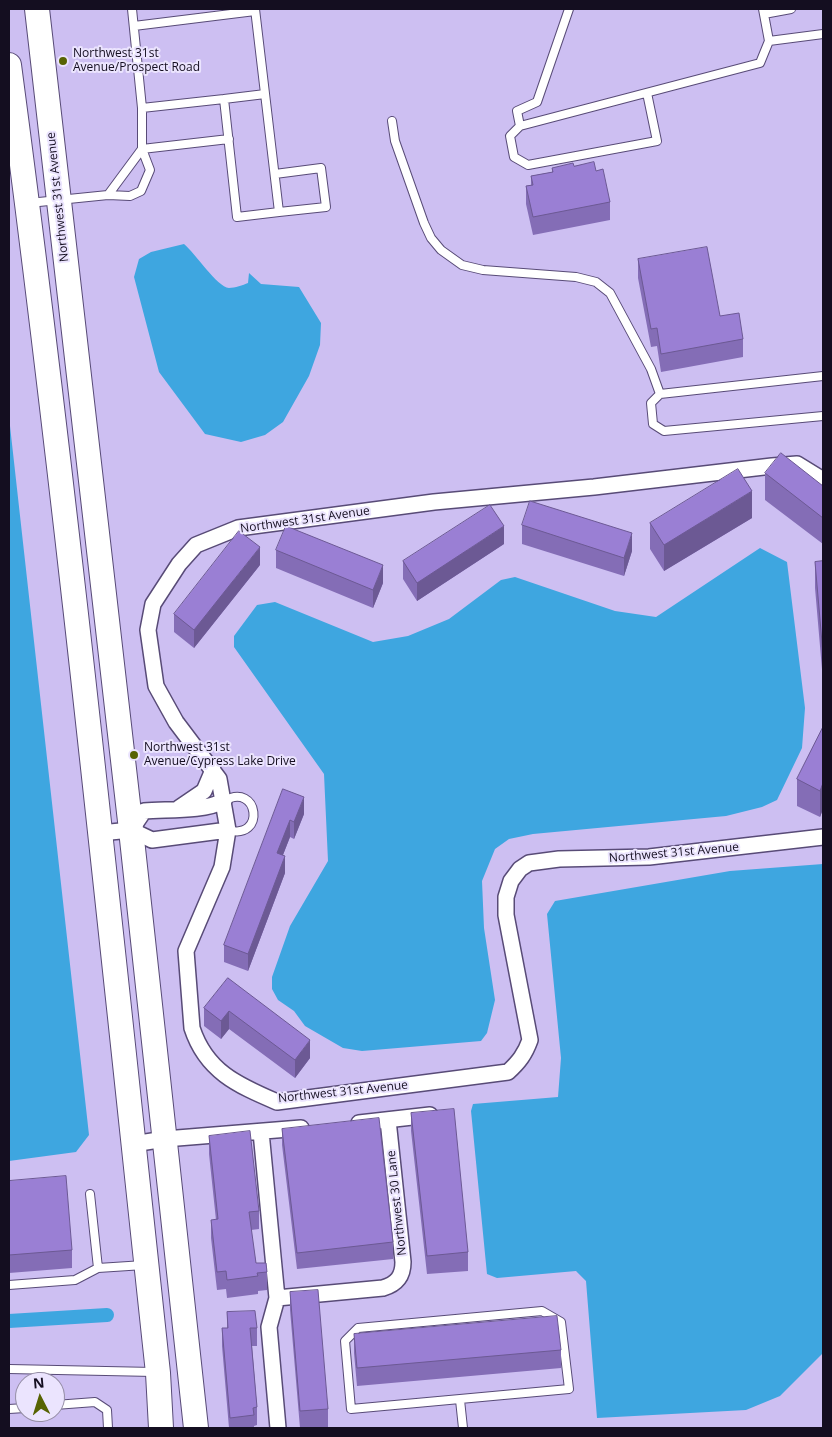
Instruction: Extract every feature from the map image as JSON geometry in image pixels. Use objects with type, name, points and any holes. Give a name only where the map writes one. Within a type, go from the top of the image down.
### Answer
[{"type":"main road","name":"Northwest 31st Avenue","points":[[37,9],[131,830],[196,1428]]},
{"type":"main road","points":[[9,65],[27,203],[100,834],[158,1373],[161,1428]]},
{"type":"street","name":"Northwest 31st Avenue","points":[[823,480],[797,464],[772,466],[594,487],[434,502],[238,528],[196,545],[179,564],[153,604],[148,630],[156,686],[176,722],[219,779],[228,830],[222,867],[186,951],[192,1028],[196,1040],[209,1062],[242,1087],[277,1102],[508,1072],[515,1066],[524,1056],[530,1040],[506,915],[506,897],[511,881],[520,869],[529,863],[559,859],[649,857],[823,837]]},
{"type":"street","points":[[176,809],[204,790],[209,784],[213,770]]},
{"type":"street","points":[[131,830],[144,811],[201,808],[224,802]]},
{"type":"street","points":[[100,834],[131,830],[152,840],[228,830]]},
{"type":"street","points":[[340,1124],[445,1114]]},
{"type":"street","name":"Northwest 30 Lane","points":[[277,1298],[383,1288],[392,1285],[401,1275],[403,1262],[388,1120]]},
{"type":"street","points":[[133,1144],[165,1139],[311,1127]]},
{"type":"street","points":[[261,1132],[277,1298],[269,1327],[278,1428]]},
{"type":"lane","points":[[27,203],[108,194],[130,196],[141,191],[150,170],[142,149],[142,108],[132,9]]},
{"type":"lane","points":[[520,126],[517,111],[537,102],[569,9]]},
{"type":"lane","points":[[646,93],[658,141],[528,165],[514,157],[510,136],[520,126],[646,93],[760,64],[769,41],[764,12],[791,9]]},
{"type":"lane","points":[[134,26],[255,10],[280,212]]},
{"type":"lane","points":[[769,41],[823,34]]},
{"type":"lane","points":[[142,108],[265,94]]},
{"type":"lane","points":[[224,99],[237,217],[326,208],[321,168],[275,174]]},
{"type":"lane","points":[[392,122],[395,141],[424,223],[430,238],[441,250],[462,265],[483,270],[576,277],[596,282],[610,293],[651,369],[660,394]]},
{"type":"lane","points":[[108,194],[142,149],[229,139]]},
{"type":"lane","points":[[823,376],[660,394],[651,404],[653,424],[664,431],[823,416]]},
{"type":"lane","points":[[224,802],[234,797],[246,799],[253,808],[254,814],[253,820],[246,829],[235,832],[228,830]]},
{"type":"lane","points":[[90,1194],[98,1268]]},
{"type":"lane","points":[[9,1285],[75,1280],[98,1268],[146,1264]]},
{"type":"lane","points":[[542,1311],[561,1322],[569,1389],[460,1400],[351,1409],[344,1342],[358,1328],[465,1318],[542,1311]]},
{"type":"lane","points":[[9,1369],[158,1373]]},
{"type":"lane","points":[[460,1400],[463,1428]]},
{"type":"lane","points":[[65,1405],[96,1402],[107,1410],[108,1428]]},
{"type":"water","points":[[184,244],[218,282],[229,288],[248,283],[249,273],[261,284],[299,287],[321,323],[320,345],[309,376],[283,422],[265,435],[241,442],[205,434],[159,372],[134,277],[139,259],[151,252]]},
{"type":"water","points":[[9,417],[89,1135],[76,1152],[9,1161]]},
{"type":"water","points":[[760,548],[787,562],[805,708],[802,748],[777,800],[762,807],[726,816],[533,834],[509,839],[495,849],[482,881],[484,928],[495,1000],[487,1033],[481,1041],[362,1051],[343,1048],[305,1026],[294,1011],[278,1000],[272,989],[272,977],[290,926],[328,861],[324,774],[234,647],[234,636],[257,605],[275,602],[373,642],[408,636],[449,619],[501,580],[515,577],[615,611],[656,617]]},
{"type":"water","points":[[823,864],[823,1353],[780,1396],[746,1410],[597,1418],[586,1281],[576,1271],[497,1278],[487,1274],[471,1111],[473,1104],[558,1097],[561,1058],[547,914],[555,901],[730,871]]},
{"type":"building","points":[[594,162],[596,171],[603,169],[610,202],[533,217],[526,186],[533,185],[531,176],[553,172],[552,168],[573,163],[574,166]]},
{"type":"building","points":[[707,247],[720,316],[739,313],[743,339],[661,354],[657,328],[651,329],[638,259]]},
{"type":"building","points":[[781,453],[823,486],[823,518],[765,473]]},
{"type":"building","points":[[738,469],[752,491],[664,545],[650,523]]},
{"type":"building","points":[[530,501],[632,533],[624,558],[522,525]]},
{"type":"building","points":[[490,505],[504,526],[417,583],[403,561]]},
{"type":"building","points":[[286,526],[383,565],[373,590],[276,550]]},
{"type":"building","points":[[239,531],[260,547],[194,630],[174,614]]},
{"type":"building","points":[[823,561],[823,654],[815,562]]},
{"type":"building","points":[[823,727],[823,783],[820,791],[797,779]]},
{"type":"building","points":[[283,789],[304,797],[294,822],[290,820],[277,853],[285,856],[248,954],[224,945]]},
{"type":"building","points":[[228,978],[310,1040],[295,1060],[229,1011],[221,1021],[204,1008]]},
{"type":"building","points":[[454,1109],[468,1252],[427,1256],[411,1113]]},
{"type":"building","points":[[379,1118],[393,1242],[297,1253],[282,1129]]},
{"type":"building","points":[[250,1131],[259,1211],[249,1212],[256,1263],[266,1263],[267,1272],[257,1273],[258,1276],[227,1280],[226,1271],[217,1272],[211,1220],[218,1219],[209,1136]]},
{"type":"building","points":[[66,1176],[72,1250],[9,1255],[9,1181]]},
{"type":"building","points":[[318,1290],[328,1409],[300,1411],[290,1292]]},
{"type":"building","points":[[255,1311],[257,1328],[250,1328],[257,1407],[253,1408],[254,1415],[230,1418],[222,1328],[228,1328],[227,1312]]},
{"type":"building","points":[[557,1316],[561,1350],[357,1368],[354,1334]]},
{"type":"waterway","points":[[9,1321],[107,1315]]},
{"type":"place","name":"Northwest 31st Avenue/Prospect Road","points":[[63,61]]},
{"type":"place","name":"Northwest 31st Avenue/Cypress Lake Drive","points":[[134,755]]}]
